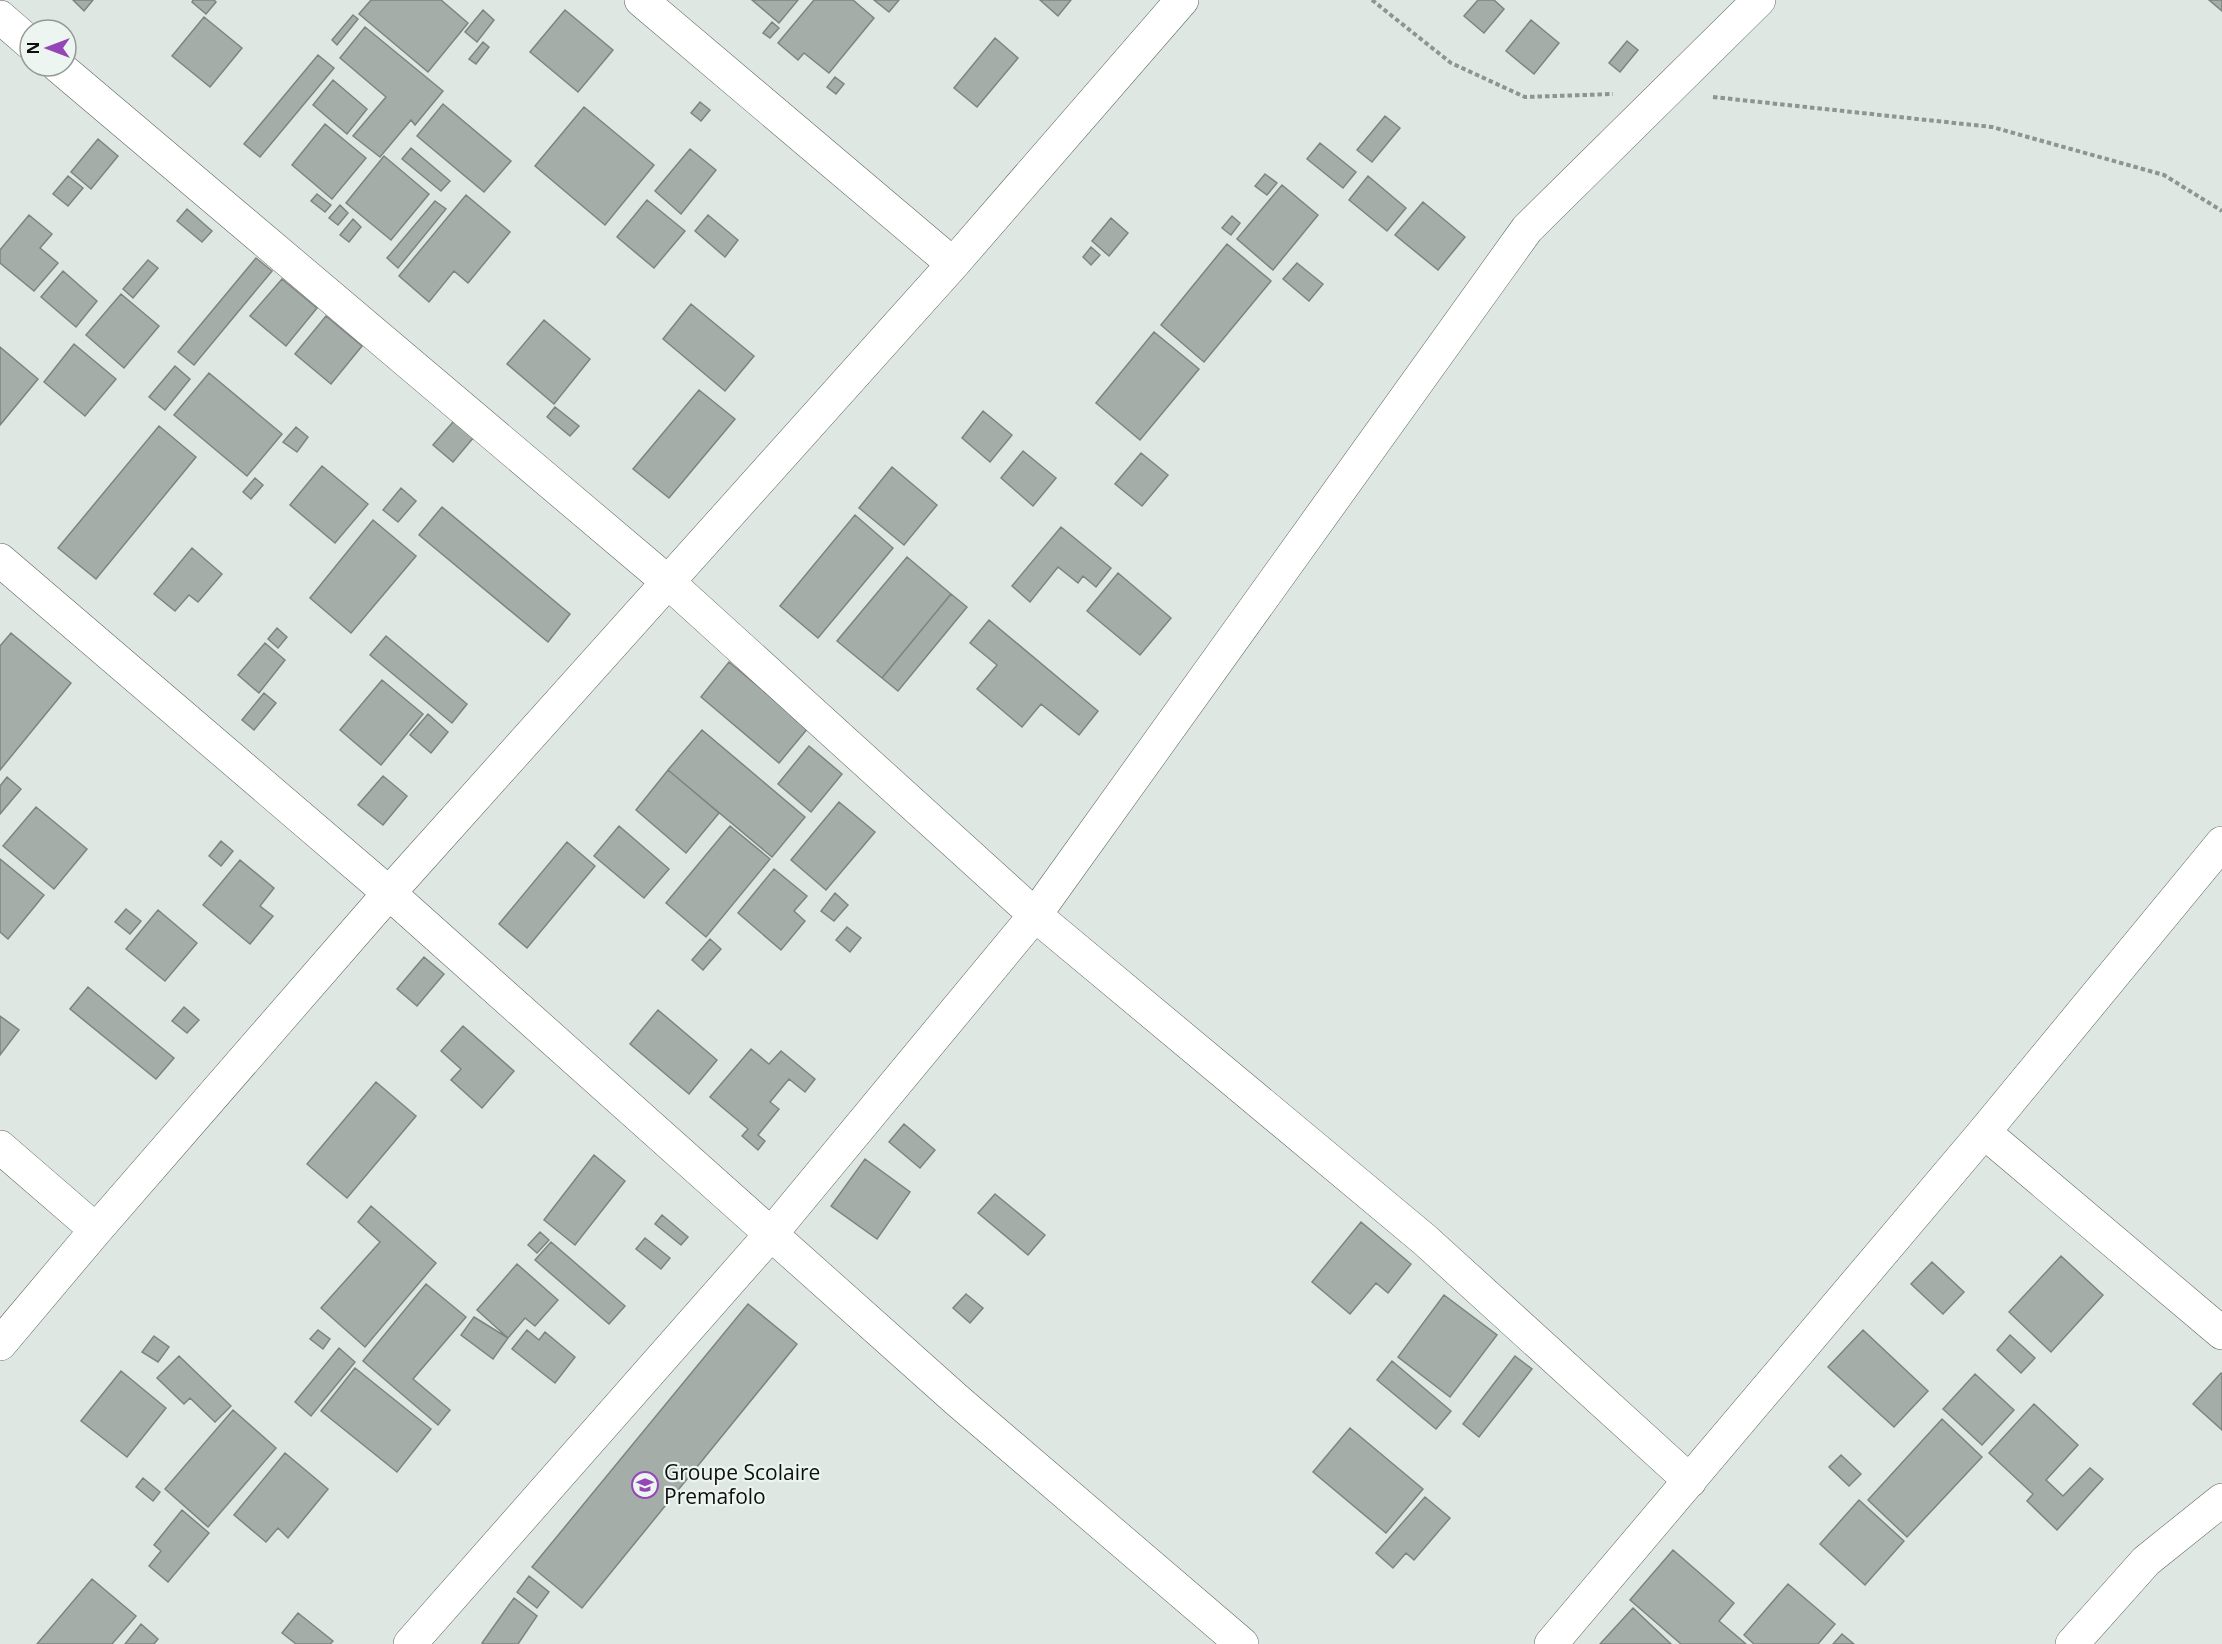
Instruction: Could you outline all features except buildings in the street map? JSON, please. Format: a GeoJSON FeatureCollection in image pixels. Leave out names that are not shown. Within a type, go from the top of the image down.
{"type":"FeatureCollection","features":[{"type":"Feature","properties":{"kind":"street"},"geometry":{"type":"LineString","coordinates":[[0,10],[8,0]]}},
{"type":"Feature","properties":{"kind":"street"},"geometry":{"type":"LineString","coordinates":[[642,0],[954,264]]}},
{"type":"Feature","properties":{"kind":"street"},"geometry":{"type":"LineString","coordinates":[[0,1344],[96,1230],[390,893],[954,264],[1182,0]]}},
{"type":"Feature","properties":{"kind":"street"},"geometry":{"type":"LineString","coordinates":[[410,1644],[771,1234],[1035,915],[1527,229],[1759,0]]}},
{"type":"Feature","properties":{"kind":"street"},"geometry":{"type":"LineString","coordinates":[[0,17],[18,33]]}},
{"type":"Feature","properties":{"kind":"street"},"geometry":{"type":"LineString","coordinates":[[72,78],[668,582],[1035,915],[1425,1240],[1690,1481]]}},
{"type":"Feature","properties":{"kind":"street"},"geometry":{"type":"LineString","coordinates":[[0,560],[390,893],[958,1401],[1242,1644]]}},
{"type":"Feature","properties":{"kind":"street"},"geometry":{"type":"LineString","coordinates":[[1551,1644],[1984,1132],[2222,843]]}},
{"type":"Feature","properties":{"kind":"street"},"geometry":{"type":"LineString","coordinates":[[1984,1132],[2222,1333]]}},
{"type":"Feature","properties":{"kind":"street"},"geometry":{"type":"LineString","coordinates":[[0,1147],[96,1230]]}},
{"type":"Feature","properties":{"kind":"street"},"geometry":{"type":"LineString","coordinates":[[2072,1644],[2146,1561],[2222,1500]]}},
{"type":"Feature","properties":{"kind":"path"},"geometry":{"type":"LineString","coordinates":[[1372,0],[1451,63],[1525,97],[1665,92],[1992,127],[2164,175],[2222,211]]}},
{"type":"Feature","properties":{"kind":"place","name":"Groupe Scolaire Premafolo"},"geometry":{"type":"Point","coordinates":[645,1485]}}]}
